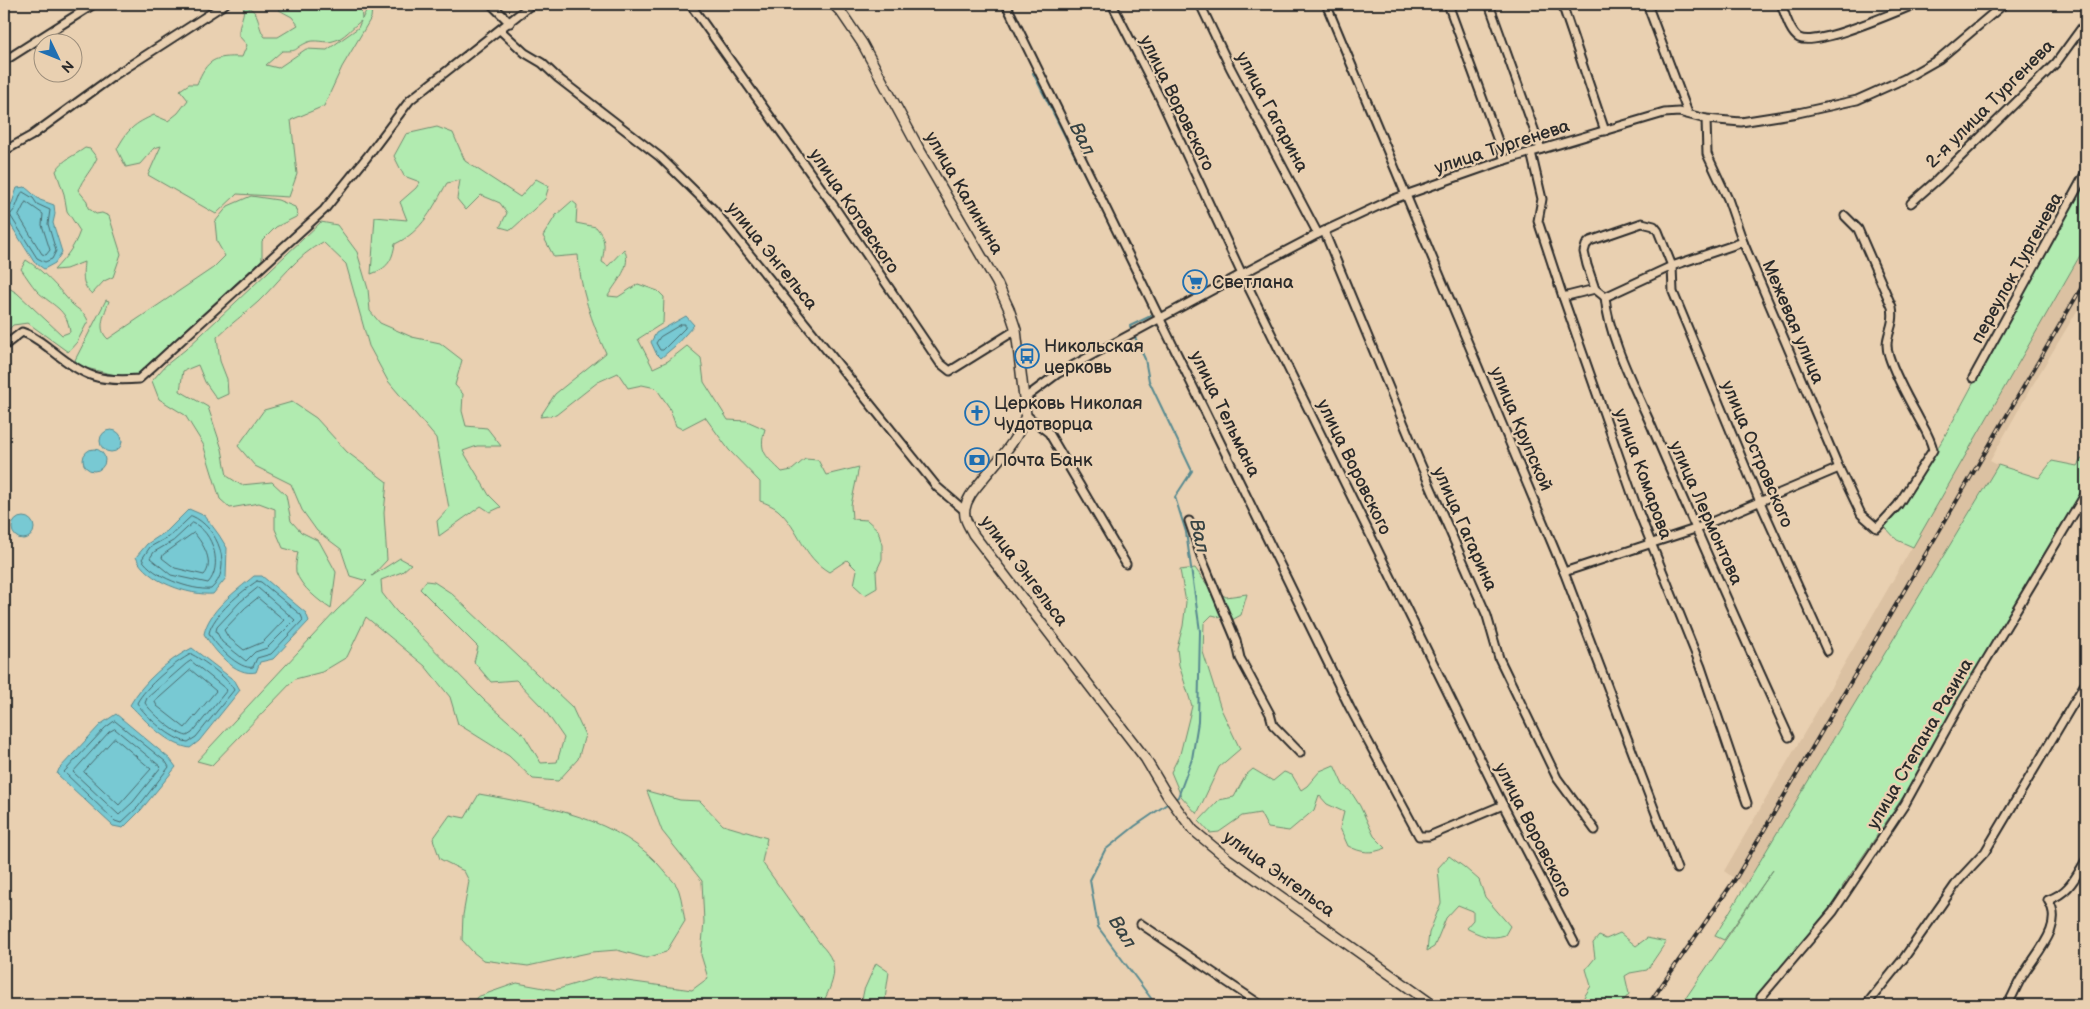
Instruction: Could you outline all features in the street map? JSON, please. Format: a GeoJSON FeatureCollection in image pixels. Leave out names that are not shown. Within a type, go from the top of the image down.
{"type":"FeatureCollection","features":[{"type":"Feature","properties":{"kind":"street"},"geometry":{"type":"LineString","coordinates":[[4,61],[94,4]]}},
{"type":"Feature","properties":{"kind":"street"},"geometry":{"type":"LineString","coordinates":[[4,151],[31,136],[115,75],[225,4]]}},
{"type":"Feature","properties":{"kind":"street"},"geometry":{"type":"LineString","coordinates":[[491,4],[510,23]]}},
{"type":"Feature","properties":{"kind":"street"},"geometry":{"type":"LineString","coordinates":[[4,346],[22,332],[33,335],[70,365],[100,380],[139,379],[324,210],[367,158],[410,100],[532,4]]}},
{"type":"Feature","properties":{"kind":"street","name":"улица Котовского"},"geometry":{"type":"LineString","coordinates":[[690,4],[814,179],[940,363],[950,370],[1016,330]]}},
{"type":"Feature","properties":{"kind":"street","name":"улица Калинина"},"geometry":{"type":"LineString","coordinates":[[833,4],[841,12],[862,43],[923,155],[997,283],[1010,310],[1016,330],[1026,415],[1015,439],[968,497],[964,510]]}},
{"type":"Feature","properties":{"kind":"street","name":"улица Тельмана"},"geometry":{"type":"LineString","coordinates":[[1006,4],[1350,708],[1419,836],[1429,836],[1503,805]]}},
{"type":"Feature","properties":{"kind":"street","name":"улица Воровского"},"geometry":{"type":"LineString","coordinates":[[1112,4],[1160,98],[1242,274],[1503,805],[1574,942]]}},
{"type":"Feature","properties":{"kind":"street","name":"улица Гагарина"},"geometry":{"type":"LineString","coordinates":[[1200,4],[1230,67],[1321,232],[1487,616],[1499,658],[1557,778],[1595,830]]}},
{"type":"Feature","properties":{"kind":"street","name":"улица Крупской"},"geometry":{"type":"LineString","coordinates":[[1326,4],[1564,572],[1678,869]]}},
{"type":"Feature","properties":{"kind":"street"},"geometry":{"type":"LineString","coordinates":[[1448,4],[1505,160]]}},
{"type":"Feature","properties":{"kind":"street"},"geometry":{"type":"LineString","coordinates":[[1490,4],[1541,149]]}},
{"type":"Feature","properties":{"kind":"street"},"geometry":{"type":"LineString","coordinates":[[1562,4],[1605,131]]}},
{"type":"Feature","properties":{"kind":"street"},"geometry":{"type":"LineString","coordinates":[[1647,4],[1688,113]]}},
{"type":"Feature","properties":{"kind":"street"},"geometry":{"type":"LineString","coordinates":[[1782,4],[1792,31],[1804,40],[1821,38],[1854,28],[1916,4]]}},
{"type":"Feature","properties":{"kind":"street","name":"улица Тургенева"},"geometry":{"type":"LineString","coordinates":[[1025,398],[1058,374],[1160,318],[1321,232],[1391,200],[1505,160],[1664,114],[1688,113],[1706,119],[1741,122],[1798,113],[1856,100],[1904,80],[1939,59],[2004,4]]}},
{"type":"Feature","properties":{"kind":"street","name":"2-я улица Тургенева"},"geometry":{"type":"LineString","coordinates":[[1911,203],[1937,180],[2056,63],[2086,22]]}},
{"type":"Feature","properties":{"kind":"street","name":"улица Энгельса"},"geometry":{"type":"LineString","coordinates":[[500,30],[524,53],[542,63],[558,78],[660,157],[713,209],[772,284],[822,342],[937,488],[964,510],[966,522],[973,534],[1145,758],[1167,795],[1193,830],[1228,860],[1433,1005]]}},
{"type":"Feature","properties":{"kind":"street","name":"Межевая улица"},"geometry":{"type":"LineString","coordinates":[[1706,119],[1707,154],[1728,199],[1742,242],[1839,468],[1862,514],[1877,528],[1898,505],[1933,450],[1930,436],[1916,415],[1889,356],[1886,344],[1894,318],[1892,307],[1858,229],[1845,216]]}},
{"type":"Feature","properties":{"kind":"street","name":"улица Комарова"},"geometry":{"type":"LineString","coordinates":[[1531,152],[1542,199],[1538,221],[1563,297],[1634,498],[1701,667],[1746,803]]}},
{"type":"Feature","properties":{"kind":"street","name":"переулок Тургенева"},"geometry":{"type":"LineString","coordinates":[[1973,378],[2086,172]]}},
{"type":"Feature","properties":{"kind":"street","name":"улица Островского"},"geometry":{"type":"LineString","coordinates":[[1595,289],[1584,252],[1586,245],[1590,241],[1642,223],[1649,224],[1658,231],[1672,266],[1673,292],[1760,502],[1827,651]]}},
{"type":"Feature","properties":{"kind":"street"},"geometry":{"type":"LineString","coordinates":[[1563,297],[1595,289],[1605,297],[1672,266],[1742,242]]}},
{"type":"Feature","properties":{"kind":"street","name":"улица Лермонтова"},"geometry":{"type":"LineString","coordinates":[[1605,297],[1606,309],[1618,347],[1695,529],[1789,737]]}},
{"type":"Feature","properties":{"kind":"street"},"geometry":{"type":"LineString","coordinates":[[1026,415],[1049,433],[1126,564]]}},
{"type":"Feature","properties":{"kind":"street"},"geometry":{"type":"LineString","coordinates":[[1564,572],[1695,529],[1839,468]]}},
{"type":"Feature","properties":{"kind":"street","name":"улица Степана Разина"},"geometry":{"type":"LineString","coordinates":[[1761,997],[1833,912],[1905,804],[1963,699],[2086,493]]}},
{"type":"Feature","properties":{"kind":"street"},"geometry":{"type":"LineString","coordinates":[[1189,522],[1202,559],[1236,640],[1240,658],[1270,714],[1273,725],[1300,753]]}},
{"type":"Feature","properties":{"kind":"street"},"geometry":{"type":"LineString","coordinates":[[1866,1005],[1904,958],[1958,881],[1985,852],[2086,682]]}},
{"type":"Feature","properties":{"kind":"street"},"geometry":{"type":"LineString","coordinates":[[2007,1005],[2022,976],[2045,943],[2054,919],[2054,908],[2048,900],[2059,896],[2071,885],[2086,860]]}},
{"type":"Feature","properties":{"kind":"street"},"geometry":{"type":"LineString","coordinates":[[1141,924],[1261,1005]]}},
{"type":"Feature","properties":{"kind":"shaded area"},"geometry":{"type":"Polygon","coordinates":[[[2086,245],[2086,296],[1990,461],[1998,465],[1746,887],[1724,871],[2086,245]]]}},
{"type":"Feature","properties":{"kind":"green space"},"geometry":{"type":"Polygon","coordinates":[[[281,4],[357,4],[361,8],[362,19],[366,11],[366,4],[372,8],[371,18],[342,67],[324,106],[291,120],[297,174],[289,197],[237,194],[216,214],[148,175],[161,146],[154,148],[140,164],[126,167],[117,149],[132,128],[154,115],[168,121],[178,113],[188,100],[180,90],[189,84],[197,84],[204,69],[209,64],[225,57],[242,57],[247,45],[239,36],[244,6],[254,12],[265,37],[278,37],[298,25],[292,17],[279,10],[281,4]],[[361,21],[337,40],[309,42],[294,50],[282,51],[266,65],[278,68],[306,49],[327,50],[358,28],[361,21]]]}},
{"type":"Feature","properties":{"kind":"green space"},"geometry":{"type":"Polygon","coordinates":[[[437,127],[453,133],[465,161],[520,197],[536,179],[549,186],[545,199],[511,230],[500,227],[507,213],[500,203],[481,195],[466,210],[457,199],[460,180],[447,183],[426,218],[405,239],[395,244],[388,263],[382,269],[371,274],[375,217],[407,220],[400,202],[420,182],[404,176],[394,156],[406,134],[437,127]]]}},
{"type":"Feature","properties":{"kind":"green space"},"geometry":{"type":"Polygon","coordinates":[[[85,148],[90,149],[97,158],[78,190],[87,201],[88,208],[96,214],[102,213],[109,216],[121,254],[113,277],[104,281],[92,294],[84,283],[84,262],[66,269],[54,270],[69,252],[80,231],[67,211],[64,194],[56,171],[65,161],[85,148]]]}},
{"type":"Feature","properties":{"kind":"green space"},"geometry":{"type":"Polygon","coordinates":[[[2086,181],[2086,245],[1913,547],[1897,540],[1885,527],[1916,484],[1944,438],[2005,323],[2086,181]]]}},
{"type":"Feature","properties":{"kind":"green space"},"geometry":{"type":"Polygon","coordinates":[[[251,196],[278,200],[295,207],[298,216],[276,227],[262,241],[262,259],[257,264],[132,379],[82,367],[75,360],[106,300],[109,301],[102,326],[104,335],[108,339],[213,268],[225,256],[217,242],[215,222],[228,206],[251,196]]]}},
{"type":"Feature","properties":{"kind":"green space"},"geometry":{"type":"Polygon","coordinates":[[[572,201],[577,205],[576,223],[596,227],[602,235],[604,247],[602,262],[608,266],[624,249],[626,255],[625,268],[608,296],[618,297],[638,284],[658,291],[664,297],[663,323],[638,339],[653,368],[668,361],[687,346],[701,358],[704,382],[728,420],[747,421],[765,429],[762,443],[763,448],[768,457],[782,472],[792,470],[805,459],[818,460],[826,475],[859,467],[851,505],[852,519],[867,520],[878,530],[882,545],[882,559],[876,572],[877,588],[865,595],[854,585],[857,570],[847,560],[829,572],[820,566],[807,551],[785,518],[776,509],[760,501],[760,482],[729,450],[705,417],[682,429],[676,426],[669,407],[656,388],[642,385],[628,388],[618,373],[598,382],[556,415],[540,417],[555,394],[606,353],[588,306],[581,280],[578,255],[554,257],[543,236],[556,215],[572,201]]]}},
{"type":"Feature","properties":{"kind":"green space"},"geometry":{"type":"Polygon","coordinates":[[[321,222],[337,225],[357,252],[368,289],[370,311],[380,323],[412,337],[440,343],[462,360],[455,385],[463,394],[462,411],[466,426],[487,428],[501,446],[477,446],[463,451],[489,495],[501,507],[490,512],[481,506],[439,536],[437,521],[449,508],[436,438],[388,381],[369,346],[346,264],[323,242],[297,261],[258,302],[217,337],[220,361],[227,379],[228,394],[217,399],[205,382],[198,365],[183,371],[180,391],[208,407],[222,449],[227,476],[241,485],[272,482],[286,495],[291,521],[301,532],[319,541],[336,572],[331,609],[311,593],[298,578],[296,562],[298,552],[283,548],[275,529],[275,509],[259,503],[230,508],[220,499],[203,444],[185,415],[159,399],[152,381],[166,365],[185,350],[321,222]]]}},
{"type":"Feature","properties":{"kind":"green space"},"geometry":{"type":"Polygon","coordinates":[[[26,260],[45,275],[87,318],[88,321],[77,342],[68,352],[28,323],[13,325],[4,335],[4,285],[17,293],[62,335],[70,332],[62,312],[37,291],[21,269],[26,260]]]}},
{"type":"Feature","properties":{"kind":"green space"},"geometry":{"type":"Polygon","coordinates":[[[292,402],[316,418],[347,452],[387,482],[384,513],[387,560],[372,576],[400,558],[411,564],[402,572],[381,580],[382,593],[396,611],[484,700],[524,735],[541,763],[557,762],[564,738],[544,709],[516,680],[491,682],[474,662],[478,647],[420,589],[426,581],[434,582],[451,593],[572,707],[585,735],[578,759],[558,781],[533,779],[509,756],[458,724],[450,697],[425,666],[366,617],[347,657],[322,672],[295,679],[212,765],[197,761],[336,611],[367,581],[350,576],[341,549],[317,531],[302,510],[291,484],[255,466],[238,446],[264,410],[292,402]]]}},
{"type":"Feature","properties":{"kind":"green space"},"geometry":{"type":"Polygon","coordinates":[[[2081,459],[2086,461],[2086,486],[1903,797],[1842,887],[1844,890],[1750,1005],[1681,1005],[1773,870],[1724,940],[1715,936],[1998,465],[2039,478],[2052,461],[2077,466],[2081,459]]]}},
{"type":"Feature","properties":{"kind":"green space"},"geometry":{"type":"Polygon","coordinates":[[[1195,568],[1208,586],[1226,597],[1247,594],[1241,615],[1232,620],[1212,615],[1204,623],[1203,652],[1221,709],[1240,749],[1219,767],[1197,814],[1181,796],[1171,772],[1180,754],[1192,706],[1179,665],[1177,648],[1183,626],[1186,602],[1180,570],[1195,568]]]}},
{"type":"Feature","properties":{"kind":"green space"},"geometry":{"type":"Polygon","coordinates":[[[1334,765],[1343,785],[1351,792],[1360,806],[1374,836],[1386,848],[1367,852],[1348,846],[1340,828],[1344,812],[1327,804],[1319,795],[1314,810],[1289,831],[1268,828],[1260,813],[1242,816],[1219,832],[1210,833],[1199,821],[1219,800],[1234,797],[1246,775],[1253,769],[1273,781],[1284,772],[1292,775],[1301,790],[1320,771],[1334,765]]]}},
{"type":"Feature","properties":{"kind":"green space"},"geometry":{"type":"Polygon","coordinates":[[[647,791],[680,800],[700,801],[723,825],[767,838],[762,862],[832,960],[834,974],[822,1005],[471,1005],[477,997],[517,983],[555,990],[598,977],[692,990],[708,978],[701,955],[704,922],[702,881],[662,831],[647,791]]]}},
{"type":"Feature","properties":{"kind":"green space"},"geometry":{"type":"Polygon","coordinates":[[[479,794],[555,809],[580,817],[604,826],[627,838],[647,853],[675,883],[682,902],[685,921],[666,952],[646,958],[617,950],[592,952],[528,966],[483,960],[473,952],[462,940],[463,915],[469,881],[464,871],[440,859],[433,839],[450,815],[465,818],[479,794]]]}},
{"type":"Feature","properties":{"kind":"green space"},"geometry":{"type":"Polygon","coordinates":[[[1449,856],[1479,880],[1485,897],[1510,926],[1505,935],[1490,937],[1476,933],[1466,928],[1473,920],[1473,911],[1458,905],[1446,918],[1434,947],[1427,951],[1429,933],[1441,903],[1438,868],[1449,856]]]}},
{"type":"Feature","properties":{"kind":"green space"},"geometry":{"type":"Polygon","coordinates":[[[1620,933],[1636,946],[1647,938],[1666,942],[1647,970],[1630,973],[1625,976],[1629,994],[1620,1005],[1579,1005],[1591,986],[1586,969],[1595,958],[1593,943],[1599,936],[1606,939],[1620,933]]]}},
{"type":"Feature","properties":{"kind":"green space"},"geometry":{"type":"Polygon","coordinates":[[[876,963],[889,972],[885,999],[888,1005],[861,1005],[864,990],[876,963]]]}},
{"type":"Feature","properties":{"kind":"water"},"geometry":{"type":"Polygon","coordinates":[[[25,187],[40,200],[54,205],[53,223],[62,252],[55,263],[44,269],[34,262],[4,214],[4,210],[11,206],[17,188],[25,187]]]}},
{"type":"Feature","properties":{"kind":"water"},"geometry":{"type":"Polygon","coordinates":[[[686,316],[694,325],[661,358],[656,353],[651,342],[656,333],[686,316]]]}},
{"type":"Feature","properties":{"kind":"water"},"geometry":{"type":"Polygon","coordinates":[[[111,430],[121,437],[122,441],[115,451],[111,452],[101,445],[100,441],[107,431],[111,430]]]}},
{"type":"Feature","properties":{"kind":"water"},"geometry":{"type":"Polygon","coordinates":[[[94,449],[102,452],[105,460],[102,468],[94,471],[86,468],[83,460],[86,452],[94,449]]]}},
{"type":"Feature","properties":{"kind":"water"},"geometry":{"type":"Polygon","coordinates":[[[189,509],[205,516],[227,548],[226,578],[213,594],[181,590],[158,580],[141,566],[136,557],[147,544],[167,531],[189,509]]]}},
{"type":"Feature","properties":{"kind":"water"},"geometry":{"type":"Polygon","coordinates":[[[23,517],[31,520],[34,528],[31,536],[23,539],[15,536],[12,528],[15,520],[23,517]]]}},
{"type":"Feature","properties":{"kind":"water"},"geometry":{"type":"Polygon","coordinates":[[[254,576],[262,576],[306,613],[309,621],[273,659],[260,662],[256,672],[248,672],[240,670],[226,661],[204,634],[211,617],[217,609],[254,576]]]}},
{"type":"Feature","properties":{"kind":"water"},"geometry":{"type":"Polygon","coordinates":[[[192,648],[235,681],[240,690],[199,741],[190,748],[181,746],[165,737],[130,705],[135,696],[157,672],[192,648]]]}},
{"type":"Feature","properties":{"kind":"water"},"geometry":{"type":"Polygon","coordinates":[[[116,714],[170,759],[176,767],[141,810],[123,828],[113,826],[57,774],[59,769],[101,724],[116,714]]]}},
{"type":"Feature","properties":{"kind":"waterway","name":"Вал"},"geometry":{"type":"LineString","coordinates":[[1033,73],[1109,223]]}},
{"type":"Feature","properties":{"kind":"waterway","name":"Вал"},"geometry":{"type":"LineString","coordinates":[[1132,330],[1130,326],[1155,314]]}},
{"type":"Feature","properties":{"kind":"waterway","name":"Вал"},"geometry":{"type":"LineString","coordinates":[[1134,335],[1145,359],[1149,381],[1192,471],[1175,497],[1186,532],[1200,631],[1198,722],[1192,759],[1178,797],[1174,800]]}},
{"type":"Feature","properties":{"kind":"waterway","name":"Вал"},"geometry":{"type":"LineString","coordinates":[[1156,1005],[1098,927],[1090,880],[1105,850],[1170,802]]}},
{"type":"Feature","properties":{"kind":"railway"},"geometry":{"type":"LineString","coordinates":[[1648,1005],[1736,878],[2086,280]]}},
{"type":"Feature","properties":{"kind":"place","name":"Светлана"},"geometry":{"type":"Point","coordinates":[1195,282]}},
{"type":"Feature","properties":{"kind":"place","name":"Никольская церковь"},"geometry":{"type":"Point","coordinates":[1027,356]}},
{"type":"Feature","properties":{"kind":"place","name":"Церковь Николая Чудотворца"},"geometry":{"type":"Point","coordinates":[977,413]}},
{"type":"Feature","properties":{"kind":"place","name":"Почта Банк"},"geometry":{"type":"Point","coordinates":[977,460]}}]}
